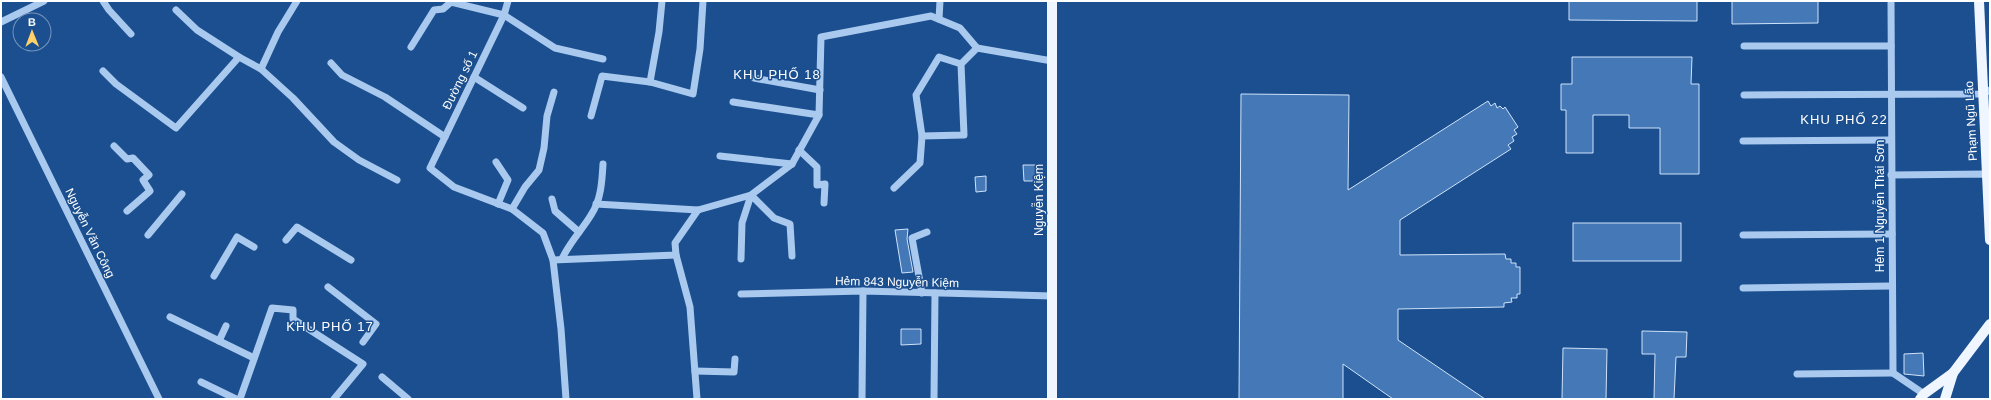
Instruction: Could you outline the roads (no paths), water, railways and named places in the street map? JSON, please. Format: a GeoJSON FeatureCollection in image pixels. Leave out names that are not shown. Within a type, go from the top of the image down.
{"type":"FeatureCollection","features":[{"type":"Feature","properties":{"kind":"main road","name":"Nguyễn Kiệm"},"geometry":{"type":"LineString","coordinates":[[1052,1],[1052,399]]}},
{"type":"Feature","properties":{"kind":"main road","name":"Phạm Ngũ Lão"},"geometry":{"type":"LineString","coordinates":[[1979,1],[1987,92],[1990,240]]}},
{"type":"Feature","properties":{"kind":"main road"},"geometry":{"type":"LineString","coordinates":[[1922,396],[1953,373],[1990,324]]}},
{"type":"Feature","properties":{"kind":"main road"},"geometry":{"type":"LineString","coordinates":[[1945,399],[1953,373]]}},
{"type":"Feature","properties":{"kind":"street"},"geometry":{"type":"LineString","coordinates":[[1,22],[44,1]]}},
{"type":"Feature","properties":{"kind":"street"},"geometry":{"type":"LineString","coordinates":[[103,1],[109,10],[131,34]]}},
{"type":"Feature","properties":{"kind":"street"},"geometry":{"type":"LineString","coordinates":[[260,69],[278,32],[297,1]]}},
{"type":"Feature","properties":{"kind":"street","name":"Đường số 1"},"geometry":{"type":"LineString","coordinates":[[498,204],[454,187],[430,168],[504,15],[508,1]]}},
{"type":"Feature","properties":{"kind":"street"},"geometry":{"type":"LineString","coordinates":[[650,82],[659,32],[662,1]]}},
{"type":"Feature","properties":{"kind":"street"},"geometry":{"type":"LineString","coordinates":[[591,116],[602,76],[650,82],[693,94],[700,49],[702,1]]}},
{"type":"Feature","properties":{"kind":"street"},"geometry":{"type":"LineString","coordinates":[[940,1],[940,19]]}},
{"type":"Feature","properties":{"kind":"street","name":"Hẻm 1 Nguyễn Thái Sơn"},"geometry":{"type":"LineString","coordinates":[[1891,1],[1890,140],[1892,373]]}},
{"type":"Feature","properties":{"kind":"street"},"geometry":{"type":"LineString","coordinates":[[411,46],[434,10],[443,9],[451,2],[504,15],[555,48],[603,59]]}},
{"type":"Feature","properties":{"kind":"street"},"geometry":{"type":"LineString","coordinates":[[176,10],[197,30],[260,69],[293,98],[334,142],[359,160],[397,180]]}},
{"type":"Feature","properties":{"kind":"street"},"geometry":{"type":"LineString","coordinates":[[596,204],[698,210],[750,195],[792,164],[819,115],[820,37],[931,16],[960,28],[977,48],[1052,61]]}},
{"type":"Feature","properties":{"kind":"street"},"geometry":{"type":"LineString","coordinates":[[1744,46],[1891,46]]}},
{"type":"Feature","properties":{"kind":"street"},"geometry":{"type":"LineString","coordinates":[[922,136],[964,135],[961,64],[977,48]]}},
{"type":"Feature","properties":{"kind":"street"},"geometry":{"type":"LineString","coordinates":[[103,71],[116,84],[176,128],[239,57]]}},
{"type":"Feature","properties":{"kind":"street"},"geometry":{"type":"LineString","coordinates":[[894,188],[920,163],[922,136],[916,95],[938,57],[961,64]]}},
{"type":"Feature","properties":{"kind":"street"},"geometry":{"type":"LineString","coordinates":[[331,63],[342,75],[385,97],[445,137]]}},
{"type":"Feature","properties":{"kind":"street","name":"Nguyễn Văn Công"},"geometry":{"type":"LineString","coordinates":[[1,77],[159,399]]}},
{"type":"Feature","properties":{"kind":"street"},"geometry":{"type":"LineString","coordinates":[[474,77],[523,108]]}},
{"type":"Feature","properties":{"kind":"street"},"geometry":{"type":"LineString","coordinates":[[754,78],[820,90]]}},
{"type":"Feature","properties":{"kind":"street"},"geometry":{"type":"LineString","coordinates":[[512,209],[525,187],[539,170],[544,148],[547,116],[554,92]]}},
{"type":"Feature","properties":{"kind":"street"},"geometry":{"type":"LineString","coordinates":[[1744,95],[1891,95],[1987,92]]}},
{"type":"Feature","properties":{"kind":"street"},"geometry":{"type":"LineString","coordinates":[[733,102],[819,115]]}},
{"type":"Feature","properties":{"kind":"street"},"geometry":{"type":"LineString","coordinates":[[1743,141],[1890,140]]}},
{"type":"Feature","properties":{"kind":"street"},"geometry":{"type":"LineString","coordinates":[[114,146],[127,159],[134,158],[149,175],[142,180],[150,191],[127,211]]}},
{"type":"Feature","properties":{"kind":"street"},"geometry":{"type":"LineString","coordinates":[[799,150],[817,167],[817,184],[825,184],[824,203]]}},
{"type":"Feature","properties":{"kind":"street"},"geometry":{"type":"LineString","coordinates":[[720,156],[792,164]]}},
{"type":"Feature","properties":{"kind":"street"},"geometry":{"type":"LineString","coordinates":[[496,162],[508,180],[498,204],[512,209],[543,233],[553,260],[561,328],[566,399]]}},
{"type":"Feature","properties":{"kind":"street"},"geometry":{"type":"LineString","coordinates":[[562,259],[566,250],[592,214],[600,194],[603,164]]}},
{"type":"Feature","properties":{"kind":"street"},"geometry":{"type":"LineString","coordinates":[[1891,175],[1988,176]]}},
{"type":"Feature","properties":{"kind":"street"},"geometry":{"type":"LineString","coordinates":[[148,235],[182,194]]}},
{"type":"Feature","properties":{"kind":"street"},"geometry":{"type":"LineString","coordinates":[[750,195],[774,218],[790,224],[792,256]]}},
{"type":"Feature","properties":{"kind":"street"},"geometry":{"type":"LineString","coordinates":[[741,259],[742,222],[750,195]]}},
{"type":"Feature","properties":{"kind":"street"},"geometry":{"type":"LineString","coordinates":[[552,199],[555,211],[580,232]]}},
{"type":"Feature","properties":{"kind":"street"},"geometry":{"type":"LineString","coordinates":[[697,399],[690,307],[676,255],[675,243],[698,210]]}},
{"type":"Feature","properties":{"kind":"street"},"geometry":{"type":"LineString","coordinates":[[286,240],[297,227],[351,260]]}},
{"type":"Feature","properties":{"kind":"street"},"geometry":{"type":"LineString","coordinates":[[922,293],[912,238],[927,232]]}},
{"type":"Feature","properties":{"kind":"street"},"geometry":{"type":"LineString","coordinates":[[1743,236],[1892,234]]}},
{"type":"Feature","properties":{"kind":"street"},"geometry":{"type":"LineString","coordinates":[[214,276],[237,237],[254,247]]}},
{"type":"Feature","properties":{"kind":"street"},"geometry":{"type":"LineString","coordinates":[[553,260],[676,255]]}},
{"type":"Feature","properties":{"kind":"street"},"geometry":{"type":"LineString","coordinates":[[1744,288],[1892,286]]}},
{"type":"Feature","properties":{"kind":"street"},"geometry":{"type":"LineString","coordinates":[[328,287],[376,324],[363,342]]}},
{"type":"Feature","properties":{"kind":"street"},"geometry":{"type":"LineString","coordinates":[[862,399],[863,291]]}},
{"type":"Feature","properties":{"kind":"street","name":"Hẻm 843 Nguyễn Kiệm"},"geometry":{"type":"LineString","coordinates":[[741,294],[863,291],[1052,296]]}},
{"type":"Feature","properties":{"kind":"street"},"geometry":{"type":"LineString","coordinates":[[934,399],[935,293]]}},
{"type":"Feature","properties":{"kind":"street"},"geometry":{"type":"LineString","coordinates":[[240,399],[272,308],[293,310],[293,319],[363,364],[334,399]]}},
{"type":"Feature","properties":{"kind":"street"},"geometry":{"type":"LineString","coordinates":[[170,317],[254,358]]}},
{"type":"Feature","properties":{"kind":"street"},"geometry":{"type":"LineString","coordinates":[[219,341],[226,326]]}},
{"type":"Feature","properties":{"kind":"street"},"geometry":{"type":"LineString","coordinates":[[694,370],[734,372],[735,359]]}},
{"type":"Feature","properties":{"kind":"street"},"geometry":{"type":"LineString","coordinates":[[1797,374],[1892,373],[1922,396]]}},
{"type":"Feature","properties":{"kind":"street"},"geometry":{"type":"LineString","coordinates":[[382,377],[408,399]]}},
{"type":"Feature","properties":{"kind":"street"},"geometry":{"type":"LineString","coordinates":[[201,382],[236,399]]}},
{"type":"Feature","properties":{"kind":"district","name":"KHU PHỐ 18"},"geometry":{"type":"Point","coordinates":[777,74]}},
{"type":"Feature","properties":{"kind":"district","name":"KHU PHỐ 22"},"geometry":{"type":"Point","coordinates":[1844,119]}},
{"type":"Feature","properties":{"kind":"district","name":"KHU PHỐ 17"},"geometry":{"type":"Point","coordinates":[330,326]}}]}
